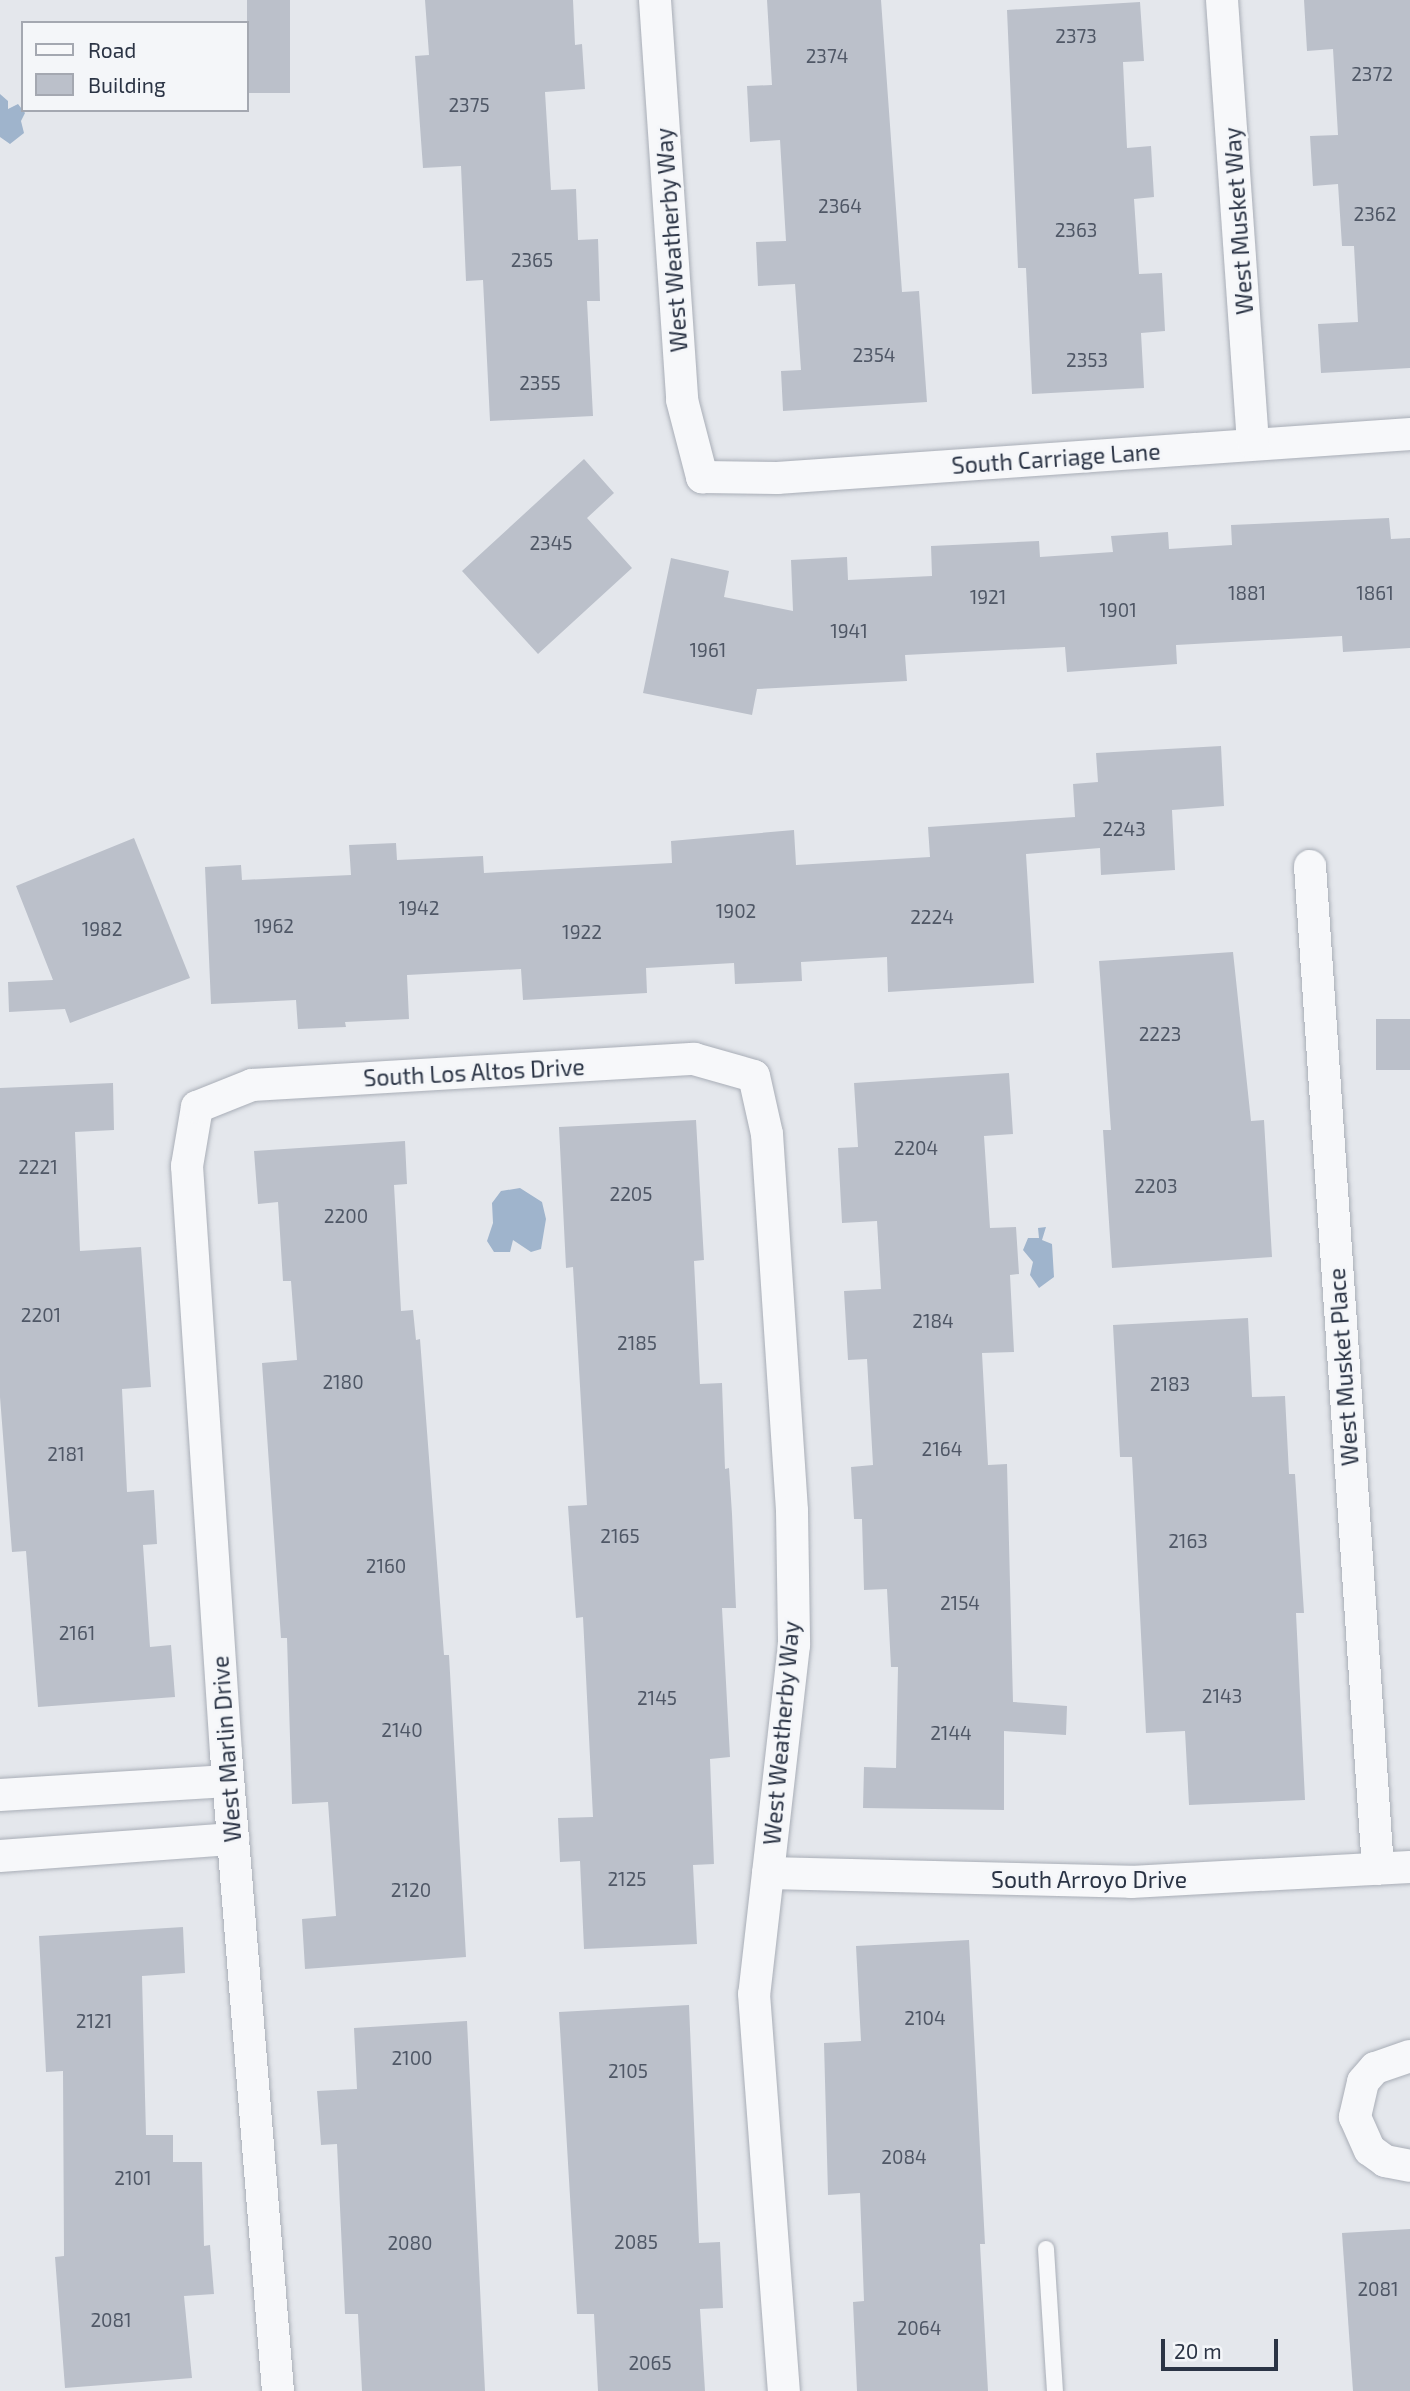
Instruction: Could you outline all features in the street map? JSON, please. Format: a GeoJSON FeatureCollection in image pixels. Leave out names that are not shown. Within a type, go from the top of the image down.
{"type":"FeatureCollection","features":[{"type":"Feature","properties":{"kind":"street","name":"West Weatherby Way"},"geometry":{"type":"LineString","coordinates":[[655,0],[682,400],[702,477]]}},
{"type":"Feature","properties":{"kind":"street","name":"West Musket Way"},"geometry":{"type":"LineString","coordinates":[[1222,0],[1253,443]]}},
{"type":"Feature","properties":{"kind":"street","name":"South Carriage Lane"},"geometry":{"type":"LineString","coordinates":[[702,477],[777,478],[1410,434]]}},
{"type":"Feature","properties":{"kind":"street","name":"West Musket Place"},"geometry":{"type":"LineString","coordinates":[[1310,866],[1378,1869]]}},
{"type":"Feature","properties":{"kind":"street","name":"South Los Altos Drive"},"geometry":{"type":"LineString","coordinates":[[197,1107],[252,1085],[694,1059],[754,1076]]}},
{"type":"Feature","properties":{"kind":"street","name":"West Weatherby Way"},"geometry":{"type":"LineString","coordinates":[[754,1076],[767,1134],[792,1511],[793,1645],[754,1994],[784,2391]]}},
{"type":"Feature","properties":{"kind":"street","name":"West Marlin Drive"},"geometry":{"type":"LineString","coordinates":[[197,1107],[187,1166],[228,1781],[278,2391]]}},
{"type":"Feature","properties":{"kind":"street"},"geometry":{"type":"LineString","coordinates":[[0,1795],[228,1781]]}},
{"type":"Feature","properties":{"kind":"street"},"geometry":{"type":"LineString","coordinates":[[0,1856],[233,1839]]}},
{"type":"Feature","properties":{"kind":"street","name":"South Arroyo Drive"},"geometry":{"type":"LineString","coordinates":[[768,1873],[1131,1882],[1410,1867]]}},
{"type":"Feature","properties":{"kind":"street"},"geometry":{"type":"LineString","coordinates":[[1410,2056],[1375,2068],[1356,2099],[1355,2117],[1370,2150],[1385,2161],[1410,2166]]}},
{"type":"Feature","properties":{"kind":"lane"},"geometry":{"type":"LineString","coordinates":[[1046,2249],[1055,2391]]}},
{"type":"Feature","properties":{"kind":"water"},"geometry":{"type":"Polygon","coordinates":[[[0,94],[8,101],[8,109],[18,104],[21,112],[25,113],[21,121],[24,133],[10,144],[0,137],[0,94]]]}},
{"type":"Feature","properties":{"kind":"water"},"geometry":{"type":"Polygon","coordinates":[[[520,1188],[542,1202],[546,1219],[541,1249],[531,1252],[513,1240],[510,1252],[494,1252],[487,1241],[493,1223],[492,1203],[501,1191],[520,1188]]]}},
{"type":"Feature","properties":{"kind":"water"},"geometry":{"type":"Polygon","coordinates":[[[1046,1227],[1042,1240],[1052,1244],[1054,1277],[1039,1288],[1030,1275],[1033,1262],[1023,1250],[1028,1238],[1039,1238],[1038,1228],[1046,1227]]]}},
{"type":"Feature","properties":{"kind":"building"},"geometry":{"type":"Polygon","coordinates":[[[247,0],[290,0],[290,93],[248,93],[247,0]]]}},
{"type":"Feature","properties":{"kind":"building"},"geometry":{"type":"Polygon","coordinates":[[[425,0],[573,0],[575,45],[582,44],[585,89],[545,92],[551,190],[576,189],[578,240],[598,239],[600,301],[587,301],[593,416],[490,421],[483,280],[466,281],[461,166],[423,168],[415,56],[429,55],[425,0]]]}},
{"type":"Feature","properties":{"kind":"building"},"geometry":{"type":"Polygon","coordinates":[[[767,0],[881,0],[902,292],[919,291],[927,402],[783,411],[781,371],[801,370],[795,284],[758,286],[756,242],[786,241],[780,140],[750,142],[747,86],[772,85],[767,0]]]}},
{"type":"Feature","properties":{"kind":"building"},"geometry":{"type":"Polygon","coordinates":[[[1304,0],[1410,0],[1410,368],[1321,373],[1318,324],[1358,322],[1354,246],[1342,246],[1338,184],[1313,186],[1310,136],[1338,135],[1333,49],[1307,51],[1304,0]]]}},
{"type":"Feature","properties":{"kind":"building"},"geometry":{"type":"Polygon","coordinates":[[[1140,2],[1144,61],[1123,62],[1127,148],[1151,146],[1154,197],[1134,199],[1139,274],[1162,273],[1165,331],[1141,333],[1144,388],[1032,394],[1026,268],[1018,268],[1007,10],[1140,2]]]}},
{"type":"Feature","properties":{"kind":"building"},"geometry":{"type":"Polygon","coordinates":[[[584,459],[614,493],[587,518],[632,568],[538,654],[462,571],[584,459]]]}},
{"type":"Feature","properties":{"kind":"building"},"geometry":{"type":"Polygon","coordinates":[[[1389,518],[1391,539],[1410,538],[1410,648],[1343,652],[1342,636],[1176,645],[1177,664],[1067,672],[1065,647],[905,655],[907,681],[757,689],[752,715],[643,693],[671,558],[729,571],[724,597],[793,611],[791,560],[847,557],[848,580],[932,576],[931,546],[1039,541],[1040,557],[1113,552],[1111,536],[1168,532],[1169,549],[1232,545],[1231,525],[1389,518]]]}},
{"type":"Feature","properties":{"kind":"building"},"geometry":{"type":"Polygon","coordinates":[[[1221,746],[1224,806],[1172,810],[1175,870],[1101,875],[1100,848],[1026,854],[1034,983],[888,992],[887,957],[801,962],[802,981],[735,984],[734,963],[646,968],[647,993],[523,1000],[521,969],[407,975],[409,1019],[345,1022],[346,1027],[298,1029],[296,1000],[211,1004],[205,867],[241,865],[242,880],[351,875],[349,845],[396,843],[397,860],[483,856],[484,873],[672,863],[671,841],[794,830],[796,865],[930,857],[928,827],[1075,817],[1073,784],[1098,782],[1096,753],[1221,746]]]}},
{"type":"Feature","properties":{"kind":"building"},"geometry":{"type":"Polygon","coordinates":[[[134,838],[190,978],[70,1023],[65,1009],[9,1012],[8,982],[53,980],[16,886],[134,838]]]}},
{"type":"Feature","properties":{"kind":"building"},"geometry":{"type":"Polygon","coordinates":[[[1233,952],[1251,1121],[1264,1120],[1272,1257],[1112,1268],[1103,1130],[1111,1130],[1099,961],[1233,952]]]}},
{"type":"Feature","properties":{"kind":"building"},"geometry":{"type":"Polygon","coordinates":[[[1376,1019],[1410,1019],[1410,1070],[1376,1070],[1376,1019]]]}},
{"type":"Feature","properties":{"kind":"building"},"geometry":{"type":"Polygon","coordinates":[[[1009,1073],[1013,1134],[984,1136],[990,1228],[1016,1227],[1019,1274],[1010,1275],[1014,1352],[982,1353],[988,1465],[1007,1464],[1013,1702],[1067,1706],[1066,1735],[1004,1731],[1004,1810],[863,1808],[864,1767],[896,1768],[898,1667],[891,1667],[887,1589],[864,1590],[862,1519],[854,1519],[851,1467],[873,1465],[867,1359],[848,1360],[844,1291],[881,1289],[877,1221],[842,1223],[838,1148],[858,1147],[854,1083],[1009,1073]]]}},
{"type":"Feature","properties":{"kind":"building"},"geometry":{"type":"Polygon","coordinates":[[[113,1083],[114,1130],[75,1132],[80,1251],[141,1247],[151,1387],[122,1389],[127,1492],[154,1490],[157,1544],[143,1545],[150,1647],[171,1645],[175,1697],[38,1707],[26,1551],[12,1552],[0,1397],[0,1088],[113,1083]]]}},
{"type":"Feature","properties":{"kind":"building"},"geometry":{"type":"Polygon","coordinates":[[[696,1120],[704,1260],[694,1261],[700,1384],[722,1383],[725,1469],[729,1468],[732,1514],[736,1608],[722,1608],[730,1757],[710,1759],[714,1864],[693,1865],[697,1944],[584,1949],[580,1861],[560,1862],[558,1818],[593,1817],[583,1617],[576,1618],[568,1506],[587,1505],[573,1267],[566,1268],[559,1127],[696,1120]]]}},
{"type":"Feature","properties":{"kind":"building"},"geometry":{"type":"Polygon","coordinates":[[[405,1141],[407,1184],[394,1185],[401,1311],[413,1310],[416,1340],[420,1339],[444,1655],[449,1655],[466,1957],[305,1969],[302,1919],[336,1916],[328,1802],[292,1804],[287,1638],[281,1638],[262,1363],[297,1360],[291,1281],[283,1281],[278,1202],[258,1204],[254,1151],[405,1141]]]}},
{"type":"Feature","properties":{"kind":"building"},"geometry":{"type":"Polygon","coordinates":[[[1248,1318],[1252,1397],[1285,1396],[1289,1474],[1295,1474],[1304,1613],[1296,1613],[1305,1800],[1189,1805],[1185,1731],[1146,1733],[1132,1457],[1120,1457],[1113,1325],[1248,1318]]]}},
{"type":"Feature","properties":{"kind":"building"},"geometry":{"type":"Polygon","coordinates":[[[183,1927],[185,1973],[142,1976],[146,2135],[173,2135],[173,2162],[202,2162],[204,2246],[210,2245],[214,2294],[184,2296],[192,2378],[65,2388],[55,2257],[64,2256],[63,2071],[46,2072],[39,1936],[183,1927]]]}},
{"type":"Feature","properties":{"kind":"building"},"geometry":{"type":"Polygon","coordinates":[[[969,1940],[985,2244],[980,2244],[988,2391],[857,2391],[853,2302],[864,2301],[860,2193],[828,2195],[824,2043],[861,2041],[856,1946],[969,1940]]]}},
{"type":"Feature","properties":{"kind":"building"},"geometry":{"type":"Polygon","coordinates":[[[689,2005],[699,2243],[720,2242],[723,2308],[700,2309],[705,2391],[598,2391],[594,2314],[577,2314],[559,2012],[689,2005]]]}},
{"type":"Feature","properties":{"kind":"building"},"geometry":{"type":"Polygon","coordinates":[[[467,2021],[485,2391],[362,2391],[358,2314],[345,2314],[337,2144],[321,2145],[317,2091],[357,2089],[354,2028],[467,2021]]]}},
{"type":"Feature","properties":{"kind":"building"},"geometry":{"type":"Polygon","coordinates":[[[1410,2229],[1410,2391],[1353,2391],[1342,2233],[1410,2229]]]}}]}
